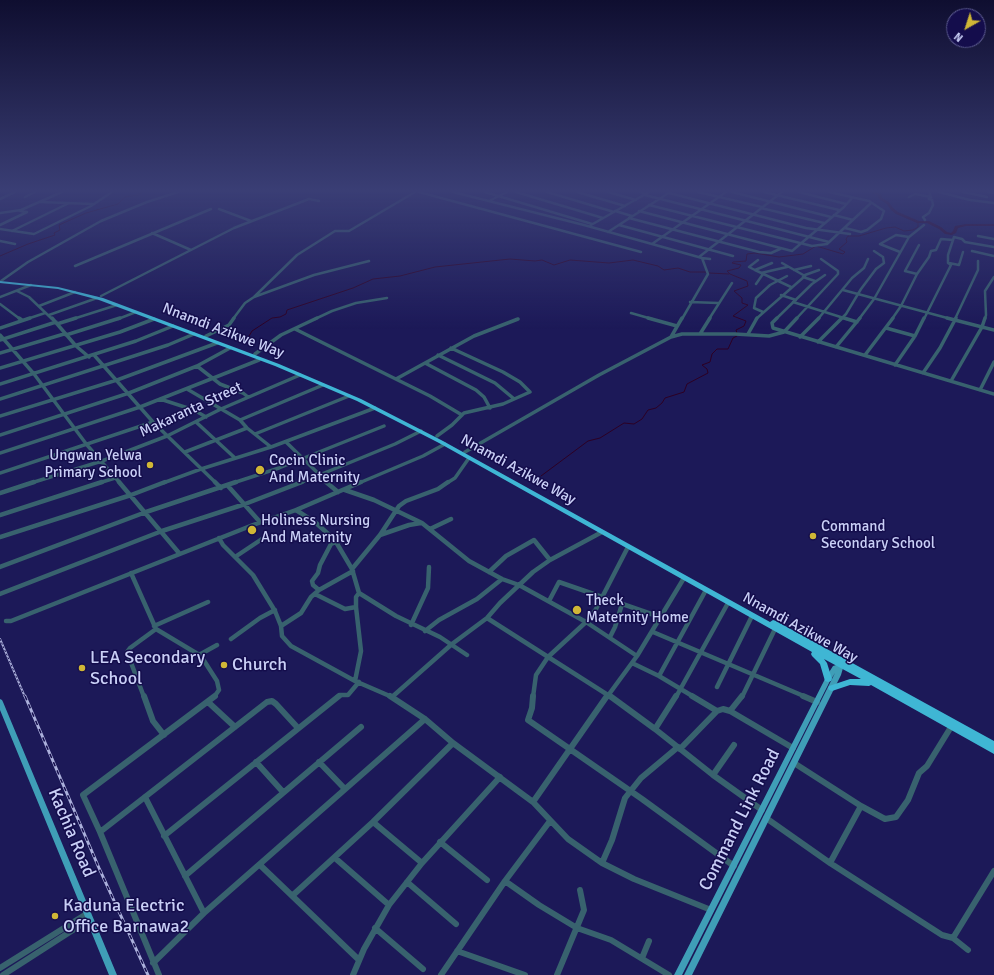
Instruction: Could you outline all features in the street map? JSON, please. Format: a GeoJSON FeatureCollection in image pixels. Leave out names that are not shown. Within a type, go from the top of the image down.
{"type":"FeatureCollection","features":[{"type":"Feature","properties":{"kind":"highway","name":"Nnamdi Azikwe Way"},"geometry":{"type":"LineString","coordinates":[[0,281],[31,284],[99,297],[300,375],[375,408],[445,444],[804,646],[994,750]]}},
{"type":"Feature","properties":{"kind":"highway","name":"Nnamdi Azikwe Way"},"geometry":{"type":"LineString","coordinates":[[0,281],[52,285],[99,297],[255,354],[374,404],[437,436],[994,745]]}},
{"type":"Feature","properties":{"kind":"highway"},"geometry":{"type":"LineString","coordinates":[[804,646],[814,653],[823,663],[828,679]]}},
{"type":"Feature","properties":{"kind":"highway"},"geometry":{"type":"LineString","coordinates":[[832,688],[844,683],[856,682],[869,683],[882,689]]}},
{"type":"Feature","properties":{"kind":"main road"},"geometry":{"type":"LineString","coordinates":[[824,652],[833,658],[840,666],[854,668]]}},
{"type":"Feature","properties":{"kind":"main road","name":"Command Link Road"},"geometry":{"type":"LineString","coordinates":[[678,975],[828,679],[833,671],[840,666]]}},
{"type":"Feature","properties":{"kind":"main road","name":"Command Link Road"},"geometry":{"type":"LineString","coordinates":[[688,975],[832,688],[840,666]]}},
{"type":"Feature","properties":{"kind":"main road","name":"Kachia Road"},"geometry":{"type":"LineString","coordinates":[[0,702],[113,975]]}},
{"type":"Feature","properties":{"kind":"main road"},"geometry":{"type":"LineString","coordinates":[[745,842],[752,846]]}},
{"type":"Feature","properties":{"kind":"street"},"geometry":{"type":"LineString","coordinates":[[0,281],[28,262],[72,238]]}},
{"type":"Feature","properties":{"kind":"street"},"geometry":{"type":"LineString","coordinates":[[75,266],[142,238]]}},
{"type":"Feature","properties":{"kind":"street"},"geometry":{"type":"LineString","coordinates":[[162,238],[190,250]]}},
{"type":"Feature","properties":{"kind":"street"},"geometry":{"type":"LineString","coordinates":[[0,328],[99,297],[216,238]]}},
{"type":"Feature","properties":{"kind":"street"},"geometry":{"type":"LineString","coordinates":[[206,336],[227,326],[240,308],[254,297],[297,255],[326,238]]}},
{"type":"Feature","properties":{"kind":"street"},"geometry":{"type":"LineString","coordinates":[[590,238],[641,252]]}},
{"type":"Feature","properties":{"kind":"street"},"geometry":{"type":"LineString","coordinates":[[628,238],[710,259]]}},
{"type":"Feature","properties":{"kind":"street"},"geometry":{"type":"LineString","coordinates":[[652,244],[661,238]]}},
{"type":"Feature","properties":{"kind":"street"},"geometry":{"type":"LineString","coordinates":[[664,238],[733,256]]}},
{"type":"Feature","properties":{"kind":"street"},"geometry":{"type":"LineString","coordinates":[[700,238],[759,252],[771,253],[780,249]]}},
{"type":"Feature","properties":{"kind":"street"},"geometry":{"type":"LineString","coordinates":[[701,257],[708,249],[723,238]]}},
{"type":"Feature","properties":{"kind":"street"},"geometry":{"type":"LineString","coordinates":[[739,238],[792,251],[808,238]]}},
{"type":"Feature","properties":{"kind":"street"},"geometry":{"type":"LineString","coordinates":[[775,238],[801,244],[825,246],[834,238]]}},
{"type":"Feature","properties":{"kind":"street"},"geometry":{"type":"LineString","coordinates":[[815,238],[829,242]]}},
{"type":"Feature","properties":{"kind":"street"},"geometry":{"type":"LineString","coordinates":[[892,238],[880,244],[891,250],[900,252]]}},
{"type":"Feature","properties":{"kind":"street"},"geometry":{"type":"LineString","coordinates":[[836,347],[874,299],[897,261],[900,252],[909,238]]}},
{"type":"Feature","properties":{"kind":"street"},"geometry":{"type":"LineString","coordinates":[[895,365],[915,336],[951,265],[949,263],[948,255],[953,240],[956,238]]}},
{"type":"Feature","properties":{"kind":"street"},"geometry":{"type":"LineString","coordinates":[[958,238],[965,242],[994,247]]}},
{"type":"Feature","properties":{"kind":"street"},"geometry":{"type":"LineString","coordinates":[[865,355],[901,306],[917,274],[927,262],[932,251],[936,250],[940,239],[953,240]]}},
{"type":"Feature","properties":{"kind":"street"},"geometry":{"type":"LineString","coordinates":[[0,242],[15,244]]}},
{"type":"Feature","properties":{"kind":"street"},"geometry":{"type":"LineString","coordinates":[[917,274],[905,271],[919,245]]}},
{"type":"Feature","properties":{"kind":"street"},"geometry":{"type":"LineString","coordinates":[[972,251],[994,256]]}},
{"type":"Feature","properties":{"kind":"street"},"geometry":{"type":"LineString","coordinates":[[818,342],[840,318],[846,314],[876,269],[884,263],[883,257],[874,252]]}},
{"type":"Feature","properties":{"kind":"street"},"geometry":{"type":"LineString","coordinates":[[949,263],[959,264],[963,252]]}},
{"type":"Feature","properties":{"kind":"street"},"geometry":{"type":"LineString","coordinates":[[671,337],[708,273],[701,257]]}},
{"type":"Feature","properties":{"kind":"street"},"geometry":{"type":"LineString","coordinates":[[465,452],[545,407],[598,374],[671,337],[682,334],[748,334],[769,336],[784,332],[839,273],[821,259]]}},
{"type":"Feature","properties":{"kind":"street"},"geometry":{"type":"LineString","coordinates":[[800,337],[824,313],[852,278],[864,268],[868,259]]}},
{"type":"Feature","properties":{"kind":"street"},"geometry":{"type":"LineString","coordinates":[[758,260],[749,267],[791,287]]}},
{"type":"Feature","properties":{"kind":"street"},"geometry":{"type":"LineString","coordinates":[[254,297],[314,275],[369,261]]}},
{"type":"Feature","properties":{"kind":"street"},"geometry":{"type":"LineString","coordinates":[[923,373],[940,348],[955,320],[978,270],[978,261]]}},
{"type":"Feature","properties":{"kind":"street"},"geometry":{"type":"LineString","coordinates":[[755,270],[772,263]]}},
{"type":"Feature","properties":{"kind":"street"},"geometry":{"type":"LineString","coordinates":[[782,264],[815,281]]}},
{"type":"Feature","properties":{"kind":"street"},"geometry":{"type":"LineString","coordinates":[[793,270],[811,266]]}},
{"type":"Feature","properties":{"kind":"street"},"geometry":{"type":"LineString","coordinates":[[756,284],[762,274],[788,267]]}},
{"type":"Feature","properties":{"kind":"street"},"geometry":{"type":"LineString","coordinates":[[748,334],[756,319],[781,295],[803,276],[819,270]]}},
{"type":"Feature","properties":{"kind":"street"},"geometry":{"type":"LineString","coordinates":[[825,275],[815,281],[772,324],[772,328],[994,394]]}},
{"type":"Feature","properties":{"kind":"street"},"geometry":{"type":"LineString","coordinates":[[763,312],[754,308],[756,298],[770,285],[787,276]]}},
{"type":"Feature","properties":{"kind":"street"},"geometry":{"type":"LineString","coordinates":[[951,381],[982,327],[986,315],[985,291],[994,277]]}},
{"type":"Feature","properties":{"kind":"street"},"geometry":{"type":"LineString","coordinates":[[700,334],[718,303],[732,283]]}},
{"type":"Feature","properties":{"kind":"street"},"geometry":{"type":"LineString","coordinates":[[0,297],[31,284]]}},
{"type":"Feature","properties":{"kind":"street"},"geometry":{"type":"LineString","coordinates":[[843,290],[994,330]]}},
{"type":"Feature","properties":{"kind":"street"},"geometry":{"type":"LineString","coordinates":[[17,291],[29,297],[39,306],[57,323],[76,346],[89,357]]}},
{"type":"Feature","properties":{"kind":"street"},"geometry":{"type":"LineString","coordinates":[[39,306],[75,292]]}},
{"type":"Feature","properties":{"kind":"street"},"geometry":{"type":"LineString","coordinates":[[781,295],[808,308],[857,322]]}},
{"type":"Feature","properties":{"kind":"street"},"geometry":{"type":"LineString","coordinates":[[255,354],[267,344],[340,308],[356,303],[387,298]]}},
{"type":"Feature","properties":{"kind":"street"},"geometry":{"type":"LineString","coordinates":[[690,302],[718,303]]}},
{"type":"Feature","properties":{"kind":"street"},"geometry":{"type":"LineString","coordinates":[[0,304],[22,320]]}},
{"type":"Feature","properties":{"kind":"street"},"geometry":{"type":"LineString","coordinates":[[2,340],[117,305]]}},
{"type":"Feature","properties":{"kind":"street"},"geometry":{"type":"LineString","coordinates":[[0,353],[107,323],[136,312]]}},
{"type":"Feature","properties":{"kind":"street"},"geometry":{"type":"LineString","coordinates":[[631,313],[677,326]]}},
{"type":"Feature","properties":{"kind":"street"},"geometry":{"type":"LineString","coordinates":[[0,368],[120,332],[154,319]]}},
{"type":"Feature","properties":{"kind":"street"},"geometry":{"type":"LineString","coordinates":[[396,379],[474,336],[518,319]]}},
{"type":"Feature","properties":{"kind":"street"},"geometry":{"type":"LineString","coordinates":[[0,384],[89,357],[136,341],[173,326]]}},
{"type":"Feature","properties":{"kind":"street"},"geometry":{"type":"LineString","coordinates":[[886,328],[915,336]]}},
{"type":"Feature","properties":{"kind":"street"},"geometry":{"type":"LineString","coordinates":[[295,329],[396,379],[462,415]]}},
{"type":"Feature","properties":{"kind":"street"},"geometry":{"type":"LineString","coordinates":[[0,399],[168,345],[194,334]]}},
{"type":"Feature","properties":{"kind":"street"},"geometry":{"type":"LineString","coordinates":[[0,336],[11,350],[24,361],[63,415],[179,553]]}},
{"type":"Feature","properties":{"kind":"street"},"geometry":{"type":"LineString","coordinates":[[0,416],[117,380],[217,343]]}},
{"type":"Feature","properties":{"kind":"street"},"geometry":{"type":"LineString","coordinates":[[0,435],[128,393],[197,366],[230,348]]}},
{"type":"Feature","properties":{"kind":"street"},"geometry":{"type":"LineString","coordinates":[[437,436],[452,425],[462,415],[468,412],[490,408],[520,398],[530,392],[520,382],[503,372],[451,348]]}},
{"type":"Feature","properties":{"kind":"street"},"geometry":{"type":"LineString","coordinates":[[94,355],[153,422],[221,488]]}},
{"type":"Feature","properties":{"kind":"street"},"geometry":{"type":"LineString","coordinates":[[438,355],[495,383],[513,398]]}},
{"type":"Feature","properties":{"kind":"street"},"geometry":{"type":"LineString","coordinates":[[0,453],[140,407],[259,360]]}},
{"type":"Feature","properties":{"kind":"street"},"geometry":{"type":"LineString","coordinates":[[980,390],[994,362]]}},
{"type":"Feature","properties":{"kind":"street"},"geometry":{"type":"LineString","coordinates":[[425,363],[476,390],[484,397],[490,408]]}},
{"type":"Feature","properties":{"kind":"street"},"geometry":{"type":"LineString","coordinates":[[197,366],[213,379],[248,397]]}},
{"type":"Feature","properties":{"kind":"street","name":"Makaranta Street"},"geometry":{"type":"LineString","coordinates":[[0,493],[102,461],[167,436],[221,409],[300,375]]}},
{"type":"Feature","properties":{"kind":"street"},"geometry":{"type":"LineString","coordinates":[[240,420],[323,385]]}},
{"type":"Feature","properties":{"kind":"street"},"geometry":{"type":"LineString","coordinates":[[187,389],[240,420],[247,428],[271,447]]}},
{"type":"Feature","properties":{"kind":"street"},"geometry":{"type":"LineString","coordinates":[[255,434],[349,396]]}},
{"type":"Feature","properties":{"kind":"street"},"geometry":{"type":"LineString","coordinates":[[160,399],[194,410],[206,417]]}},
{"type":"Feature","properties":{"kind":"street"},"geometry":{"type":"LineString","coordinates":[[0,537],[131,496],[202,469],[286,442],[375,408]]}},
{"type":"Feature","properties":{"kind":"street"},"geometry":{"type":"LineString","coordinates":[[0,473],[153,422]]}},
{"type":"Feature","properties":{"kind":"street"},"geometry":{"type":"LineString","coordinates":[[196,422],[235,458]]}},
{"type":"Feature","properties":{"kind":"street"},"geometry":{"type":"LineString","coordinates":[[0,567],[146,512],[228,486],[302,459],[384,426]]}},
{"type":"Feature","properties":{"kind":"street"},"geometry":{"type":"LineString","coordinates":[[185,452],[247,428]]}},
{"type":"Feature","properties":{"kind":"street"},"geometry":{"type":"LineString","coordinates":[[0,594],[162,531],[245,504],[319,476],[421,431]]}},
{"type":"Feature","properties":{"kind":"street"},"geometry":{"type":"LineString","coordinates":[[286,442],[296,450],[302,459],[319,476],[338,492]]}},
{"type":"Feature","properties":{"kind":"street"},"geometry":{"type":"LineString","coordinates":[[6,621],[11,621],[179,553],[296,510],[423,456],[445,444]]}},
{"type":"Feature","properties":{"kind":"street"},"geometry":{"type":"LineString","coordinates":[[281,626],[301,613],[317,592],[352,570],[380,535],[394,511],[406,501],[438,489],[455,478],[469,458]]}},
{"type":"Feature","properties":{"kind":"street"},"geometry":{"type":"LineString","coordinates":[[0,515],[115,478]]}},
{"type":"Feature","properties":{"kind":"street"},"geometry":{"type":"LineString","coordinates":[[228,486],[260,522]]}},
{"type":"Feature","properties":{"kind":"street"},"geometry":{"type":"LineString","coordinates":[[344,490],[374,500],[394,511],[422,523],[469,561],[502,579],[519,585],[549,601],[586,622],[637,656]]}},
{"type":"Feature","properties":{"kind":"street"},"geometry":{"type":"LineString","coordinates":[[296,510],[316,523],[335,540],[331,544],[320,565],[318,573],[312,581],[317,592],[345,609],[356,607]]}},
{"type":"Feature","properties":{"kind":"street"},"geometry":{"type":"LineString","coordinates":[[430,529],[451,519]]}},
{"type":"Feature","properties":{"kind":"street"},"geometry":{"type":"LineString","coordinates":[[380,535],[409,525],[422,523]]}},
{"type":"Feature","properties":{"kind":"street"},"geometry":{"type":"LineString","coordinates":[[392,697],[452,644],[487,618],[519,585],[550,560],[602,532]]}},
{"type":"Feature","properties":{"kind":"street"},"geometry":{"type":"LineString","coordinates":[[219,538],[223,545],[253,575],[275,610],[281,626],[282,636],[291,646],[357,682],[392,697],[425,719],[454,743],[533,802],[568,839],[602,863],[711,910]]}},
{"type":"Feature","properties":{"kind":"street"},"geometry":{"type":"LineString","coordinates":[[235,557],[265,538]]}},
{"type":"Feature","properties":{"kind":"street"},"geometry":{"type":"LineString","coordinates":[[489,572],[506,556],[534,540],[550,560]]}},
{"type":"Feature","properties":{"kind":"street"},"geometry":{"type":"LineString","coordinates":[[331,544],[336,542],[352,570],[359,593],[411,624],[452,644],[467,655]]}},
{"type":"Feature","properties":{"kind":"street"},"geometry":{"type":"LineString","coordinates":[[628,547],[596,609],[586,622],[548,657],[536,675],[532,708],[528,720],[734,866]]}},
{"type":"Feature","properties":{"kind":"street"},"geometry":{"type":"LineString","coordinates":[[411,624],[428,588],[429,567]]}},
{"type":"Feature","properties":{"kind":"street"},"geometry":{"type":"LineString","coordinates":[[130,573],[155,628],[199,655],[217,681],[219,690],[217,695],[208,702],[83,795],[100,832],[159,975]]}},
{"type":"Feature","properties":{"kind":"street"},"geometry":{"type":"LineString","coordinates":[[533,802],[588,722],[599,710],[608,695],[637,656],[653,632],[660,617],[684,578]]}},
{"type":"Feature","properties":{"kind":"street"},"geometry":{"type":"LineString","coordinates":[[425,631],[439,620],[477,599],[502,579]]}},
{"type":"Feature","properties":{"kind":"street"},"geometry":{"type":"LineString","coordinates":[[549,601],[559,582],[660,617]]}},
{"type":"Feature","properties":{"kind":"street"},"geometry":{"type":"LineString","coordinates":[[659,676],[706,590]]}},
{"type":"Feature","properties":{"kind":"street"},"geometry":{"type":"LineString","coordinates":[[164,836],[340,695],[348,695],[357,682],[361,651],[356,607],[356,597],[359,593]]}},
{"type":"Feature","properties":{"kind":"street"},"geometry":{"type":"LineString","coordinates":[[164,734],[153,720],[127,652],[155,628],[208,602]]}},
{"type":"Feature","properties":{"kind":"street"},"geometry":{"type":"LineString","coordinates":[[655,729],[681,690],[728,603]]}},
{"type":"Feature","properties":{"kind":"street"},"geometry":{"type":"LineString","coordinates":[[610,637],[615,627],[622,604]]}},
{"type":"Feature","properties":{"kind":"street"},"geometry":{"type":"LineString","coordinates":[[231,638],[260,618],[275,610]]}},
{"type":"Feature","properties":{"kind":"street"},"geometry":{"type":"LineString","coordinates":[[717,687],[752,616]]}},
{"type":"Feature","properties":{"kind":"street"},"geometry":{"type":"LineString","coordinates":[[487,618],[608,695],[655,729],[713,775],[762,810]]}},
{"type":"Feature","properties":{"kind":"street"},"geometry":{"type":"LineString","coordinates":[[730,711],[739,701],[754,674],[775,629]]}},
{"type":"Feature","properties":{"kind":"street"},"geometry":{"type":"LineString","coordinates":[[653,632],[729,663],[817,702]]}},
{"type":"Feature","properties":{"kind":"street"},"geometry":{"type":"LineString","coordinates":[[199,655],[217,645]]}},
{"type":"Feature","properties":{"kind":"street"},"geometry":{"type":"LineString","coordinates":[[632,663],[659,676],[717,711]]}},
{"type":"Feature","properties":{"kind":"street"},"geometry":{"type":"LineString","coordinates":[[100,832],[270,700],[276,704],[298,728]]}},
{"type":"Feature","properties":{"kind":"street"},"geometry":{"type":"LineString","coordinates":[[208,702],[235,727]]}},
{"type":"Feature","properties":{"kind":"street"},"geometry":{"type":"LineString","coordinates":[[602,863],[612,840],[625,798],[641,778],[679,748],[717,711],[723,709],[730,711],[794,748]]}},
{"type":"Feature","properties":{"kind":"street"},"geometry":{"type":"LineString","coordinates":[[153,963],[204,913],[260,865],[344,788],[425,719]]}},
{"type":"Feature","properties":{"kind":"street"},"geometry":{"type":"LineString","coordinates":[[185,876],[361,727]]}},
{"type":"Feature","properties":{"kind":"street"},"geometry":{"type":"LineString","coordinates":[[794,764],[861,806],[885,819],[896,817],[908,800],[919,773],[927,766],[951,727]]}},
{"type":"Feature","properties":{"kind":"street"},"geometry":{"type":"LineString","coordinates":[[292,896],[335,858],[454,743]]}},
{"type":"Feature","properties":{"kind":"street"},"geometry":{"type":"LineString","coordinates":[[713,775],[734,745]]}},
{"type":"Feature","properties":{"kind":"street"},"geometry":{"type":"LineString","coordinates":[[256,762],[283,792]]}},
{"type":"Feature","properties":{"kind":"street"},"geometry":{"type":"LineString","coordinates":[[319,762],[344,788]]}},
{"type":"Feature","properties":{"kind":"street"},"geometry":{"type":"LineString","coordinates":[[353,975],[375,928],[389,905],[440,842],[500,777]]}},
{"type":"Feature","properties":{"kind":"street"},"geometry":{"type":"LineString","coordinates":[[145,798],[204,913]]}},
{"type":"Feature","properties":{"kind":"street"},"geometry":{"type":"LineString","coordinates":[[830,863],[861,806]]}},
{"type":"Feature","properties":{"kind":"street"},"geometry":{"type":"LineString","coordinates":[[766,818],[830,863],[942,935],[953,938],[968,950]]}},
{"type":"Feature","properties":{"kind":"street"},"geometry":{"type":"LineString","coordinates":[[441,975],[505,881],[550,821]]}},
{"type":"Feature","properties":{"kind":"street"},"geometry":{"type":"LineString","coordinates":[[373,822],[422,863]]}},
{"type":"Feature","properties":{"kind":"street"},"geometry":{"type":"LineString","coordinates":[[440,842],[487,880]]}},
{"type":"Feature","properties":{"kind":"street"},"geometry":{"type":"LineString","coordinates":[[335,858],[389,905]]}},
{"type":"Feature","properties":{"kind":"street"},"geometry":{"type":"LineString","coordinates":[[260,865],[359,960]]}},
{"type":"Feature","properties":{"kind":"street"},"geometry":{"type":"LineString","coordinates":[[953,938],[994,871]]}},
{"type":"Feature","properties":{"kind":"street"},"geometry":{"type":"LineString","coordinates":[[505,881],[539,905],[577,928],[611,940],[669,975]]}},
{"type":"Feature","properties":{"kind":"street"},"geometry":{"type":"LineString","coordinates":[[407,882],[456,924]]}},
{"type":"Feature","properties":{"kind":"street"},"geometry":{"type":"LineString","coordinates":[[557,975],[584,910],[580,890]]}},
{"type":"Feature","properties":{"kind":"street"},"geometry":{"type":"LineString","coordinates":[[0,968],[89,916]]}},
{"type":"Feature","properties":{"kind":"street"},"geometry":{"type":"LineString","coordinates":[[3,975],[89,916]]}},
{"type":"Feature","properties":{"kind":"street"},"geometry":{"type":"LineString","coordinates":[[375,928],[423,969]]}},
{"type":"Feature","properties":{"kind":"street"},"geometry":{"type":"LineString","coordinates":[[642,958],[650,941]]}},
{"type":"Feature","properties":{"kind":"street"},"geometry":{"type":"LineString","coordinates":[[457,951],[525,975]]}},
{"type":"Feature","properties":{"kind":"waterway"},"geometry":{"type":"LineString","coordinates":[[0,256],[48,238]]}},
{"type":"Feature","properties":{"kind":"waterway"},"geometry":{"type":"LineString","coordinates":[[737,333],[736,330],[744,326],[746,321],[733,316],[748,305],[742,303],[742,298],[734,291],[748,286],[747,281],[730,274],[727,271],[739,268],[741,265],[732,263],[733,262],[746,261],[747,254],[755,253],[779,257],[803,254],[816,246],[843,254],[845,252],[839,249],[847,242],[847,238]]}},
{"type":"Feature","properties":{"kind":"waterway"},"geometry":{"type":"LineString","coordinates":[[245,343],[252,331],[272,318],[280,317],[286,314],[287,310],[353,288],[373,279],[400,276],[435,267],[510,259],[535,261],[542,260],[554,265],[570,260],[609,263],[633,260],[658,266],[664,270],[678,268],[690,272],[706,272]]}},
{"type":"Feature","properties":{"kind":"waterway"},"geometry":{"type":"LineString","coordinates":[[709,273],[729,274]]}},
{"type":"Feature","properties":{"kind":"waterway"},"geometry":{"type":"LineString","coordinates":[[541,476],[588,441],[600,438],[624,423],[634,424],[642,419],[648,410],[656,408],[662,403],[665,398],[684,392],[687,384],[708,373],[707,369],[702,365],[710,362],[712,354],[717,349],[728,349],[733,338],[737,336]]}},
{"type":"Feature","properties":{"kind":"railway"},"geometry":{"type":"LineString","coordinates":[[0,639],[25,697]]}},
{"type":"Feature","properties":{"kind":"railway"},"geometry":{"type":"LineString","coordinates":[[25,696],[99,868],[148,975]]}},
{"type":"Feature","properties":{"kind":"place","name":"Ungwan Yelwa Primary School"},"geometry":{"type":"Point","coordinates":[150,465]}},
{"type":"Feature","properties":{"kind":"place","name":"Cocin Clinic And Maternity"},"geometry":{"type":"Point","coordinates":[260,470]}},
{"type":"Feature","properties":{"kind":"place","name":"Holiness Nursing And Maternity"},"geometry":{"type":"Point","coordinates":[252,530]}},
{"type":"Feature","properties":{"kind":"place","name":"Command Secondary School"},"geometry":{"type":"Point","coordinates":[813,536]}},
{"type":"Feature","properties":{"kind":"place","name":"Theck Maternity Home"},"geometry":{"type":"Point","coordinates":[577,610]}},
{"type":"Feature","properties":{"kind":"place","name":"Church"},"geometry":{"type":"Point","coordinates":[224,665]}},
{"type":"Feature","properties":{"kind":"place","name":"LEA Secondary School"},"geometry":{"type":"Point","coordinates":[82,668]}},
{"type":"Feature","properties":{"kind":"place","name":"Kaduna Electric Office Barnawa2"},"geometry":{"type":"Point","coordinates":[55,916]}}]}
